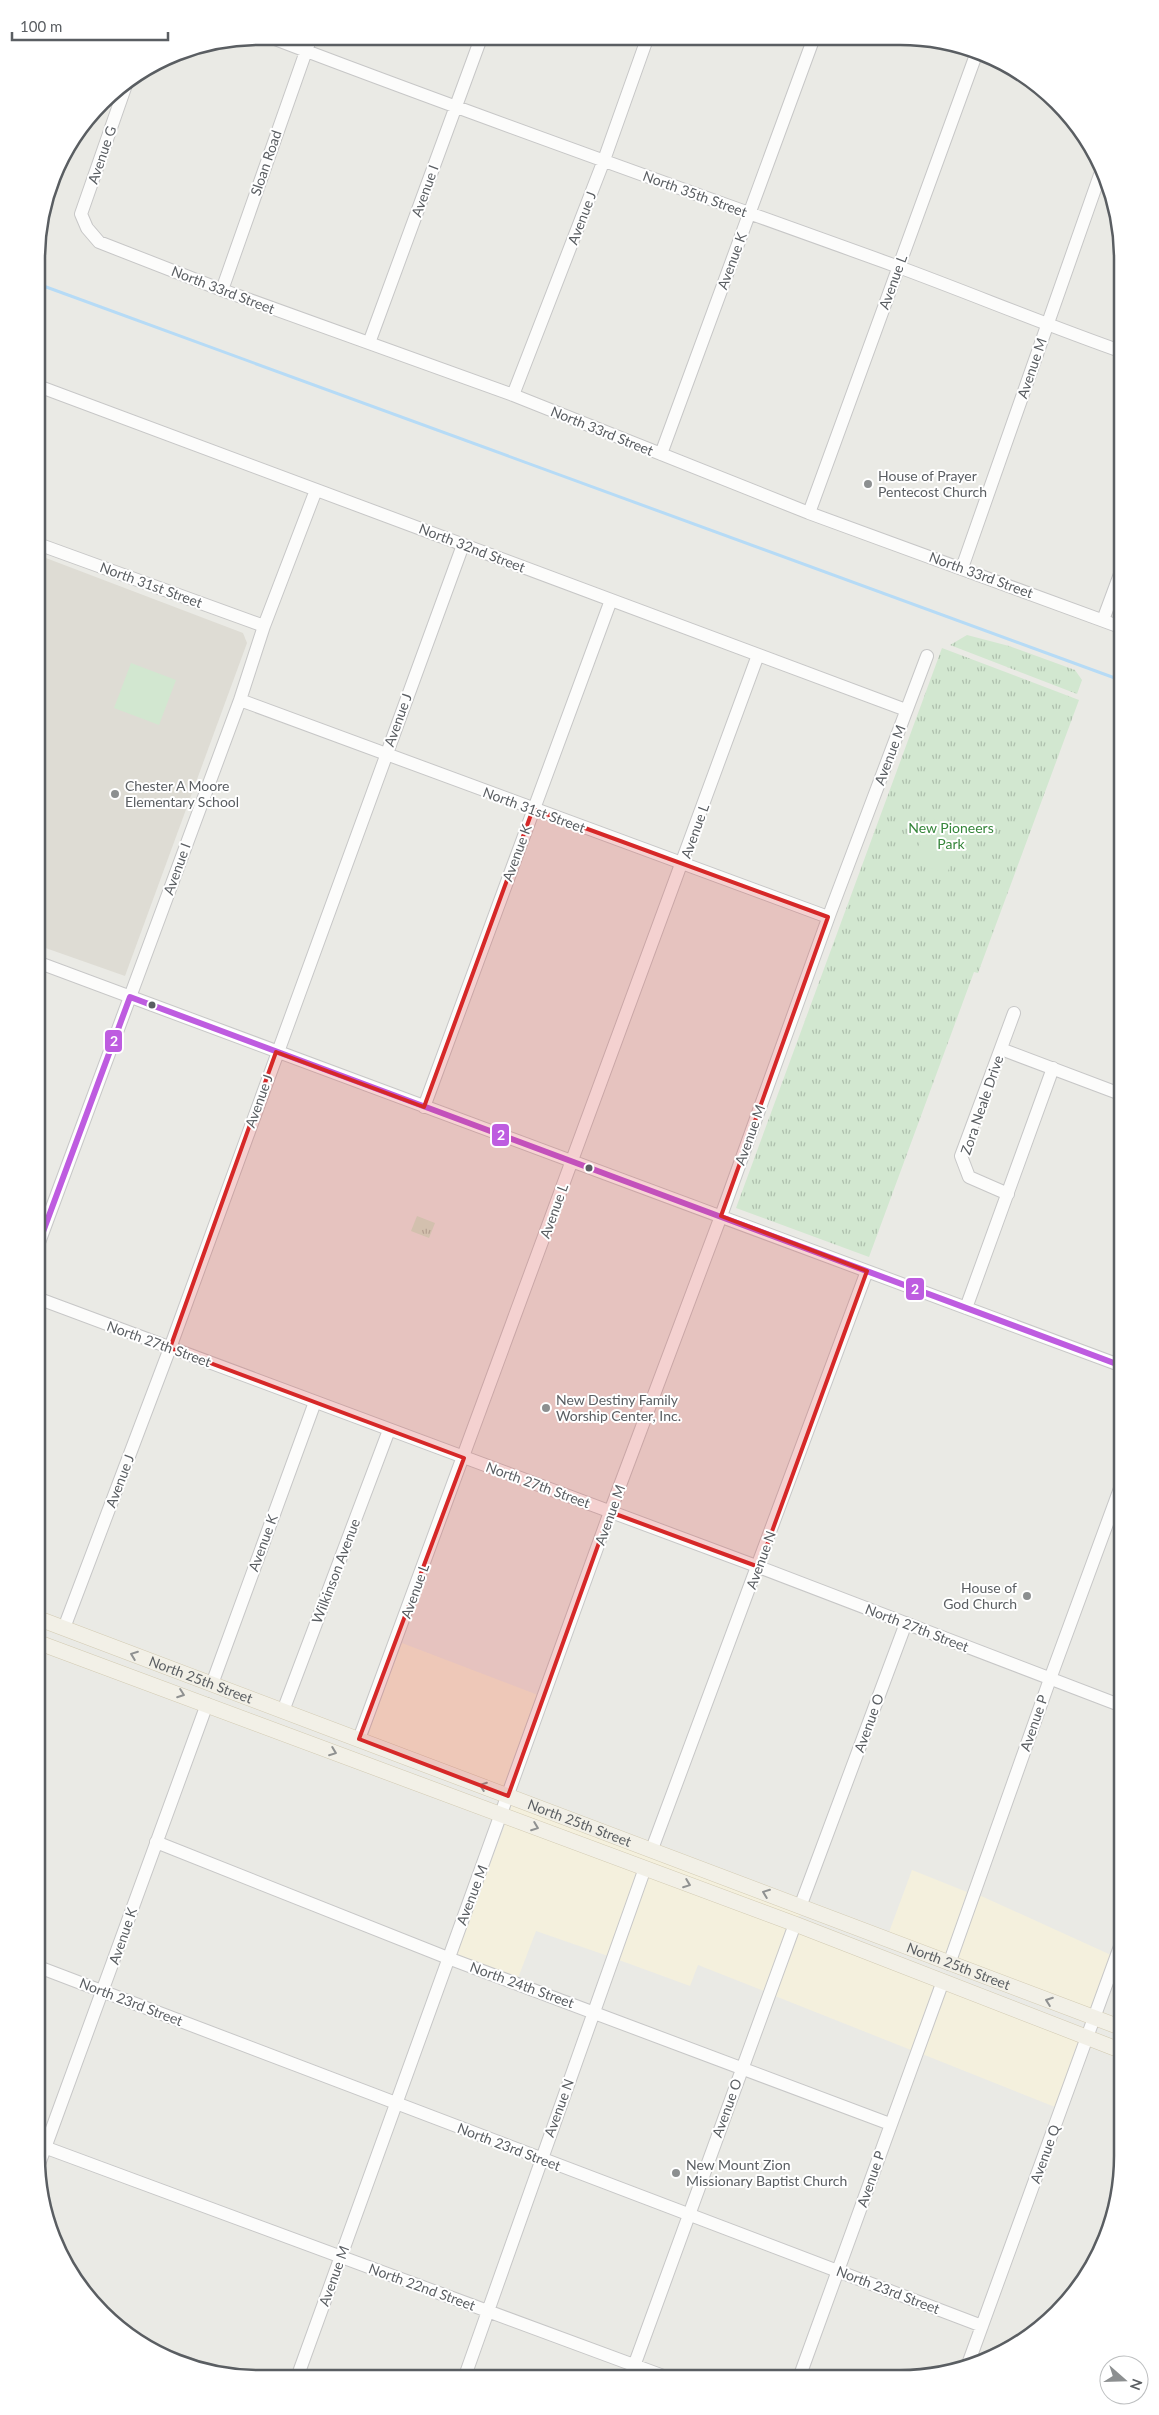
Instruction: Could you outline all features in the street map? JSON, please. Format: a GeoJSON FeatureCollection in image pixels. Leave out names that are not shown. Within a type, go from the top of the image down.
{"type":"FeatureCollection","features":[{"type":"Feature","properties":{"kind":"main road","name":"North 25th Street"},"geometry":{"type":"LineString","coordinates":[[45,1621],[283,1712],[652,1849],[948,1964],[1114,2025]]}},
{"type":"Feature","properties":{"kind":"main road","name":"North 25th Street"},"geometry":{"type":"LineString","coordinates":[[45,1645],[795,1924],[1114,2048]]}},
{"type":"Feature","properties":{"kind":"main road"},"geometry":{"type":"LineString","coordinates":[[207,1704],[230,1699],[319,1734],[336,1731]]}},
{"type":"Feature","properties":{"kind":"main road"},"geometry":{"type":"LineString","coordinates":[[795,1924],[804,1920],[814,1922],[902,1955],[920,1953]]}},
{"type":"Feature","properties":{"kind":"street","name":"North 35th Street"},"geometry":{"type":"LineString","coordinates":[[290,45],[456,109],[604,160],[899,267],[1047,326],[1114,349]]}},
{"type":"Feature","properties":{"kind":"street","name":"Sloan Road"},"geometry":{"type":"LineString","coordinates":[[222,290],[308,45]]}},
{"type":"Feature","properties":{"kind":"street","name":"Avenue I"},"geometry":{"type":"LineString","coordinates":[[369,343],[479,45]]}},
{"type":"Feature","properties":{"kind":"street","name":"Avenue J"},"geometry":{"type":"LineString","coordinates":[[513,395],[604,160],[645,45]]}},
{"type":"Feature","properties":{"kind":"street","name":"Avenue K"},"geometry":{"type":"LineString","coordinates":[[661,454],[811,45]]}},
{"type":"Feature","properties":{"kind":"street","name":"Avenue L"},"geometry":{"type":"LineString","coordinates":[[809,512],[975,58]]}},
{"type":"Feature","properties":{"kind":"street","name":"Avenue G"},"geometry":{"type":"LineString","coordinates":[[86,228],[81,214],[123,94]]}},
{"type":"Feature","properties":{"kind":"street","name":"Avenue M"},"geometry":{"type":"LineString","coordinates":[[962,568],[1099,179]]}},
{"type":"Feature","properties":{"kind":"street","name":"North 33rd Street"},"geometry":{"type":"LineString","coordinates":[[86,228],[98,242],[222,290],[513,395],[809,512],[1114,624]]}},
{"type":"Feature","properties":{"kind":"street","name":"North 32nd Street"},"geometry":{"type":"LineString","coordinates":[[45,389],[906,710]]}},
{"type":"Feature","properties":{"kind":"street","name":"Avenue I"},"geometry":{"type":"LineString","coordinates":[[45,1226],[240,700],[264,626],[316,490]]}},
{"type":"Feature","properties":{"kind":"street","name":"Avenue J"},"geometry":{"type":"LineString","coordinates":[[64,1628],[170,1348],[276,1052],[463,545]]}},
{"type":"Feature","properties":{"kind":"street","name":"North 31st Street"},"geometry":{"type":"LineString","coordinates":[[45,547],[264,626]]}},
{"type":"Feature","properties":{"kind":"street"},"geometry":{"type":"LineString","coordinates":[[1103,620],[1114,590]]}},
{"type":"Feature","properties":{"kind":"street","name":"Avenue K"},"geometry":{"type":"LineString","coordinates":[[424,1106],[611,600]]}},
{"type":"Feature","properties":{"kind":"street","name":"Avenue L"},"geometry":{"type":"LineString","coordinates":[[360,1740],[758,654]]}},
{"type":"Feature","properties":{"kind":"street","name":"Avenue M"},"geometry":{"type":"LineString","coordinates":[[300,2370],[610,1512],[721,1216],[828,917],[927,656]]}},
{"type":"Feature","properties":{"kind":"street","name":"North 31st Street"},"geometry":{"type":"LineString","coordinates":[[240,700],[682,865],[828,917]]}},
{"type":"Feature","properties":{"kind":"street"},"geometry":{"type":"LineString","coordinates":[[45,965],[1114,1363]]}},
{"type":"Feature","properties":{"kind":"street","name":"Zora Neale Drive"},"geometry":{"type":"LineString","coordinates":[[1008,1194],[969,1177],[961,1156],[1014,1013]]}},
{"type":"Feature","properties":{"kind":"street","name":"Zora Neale Drive"},"geometry":{"type":"LineString","coordinates":[[1001,1049],[1114,1092]]}},
{"type":"Feature","properties":{"kind":"street"},"geometry":{"type":"LineString","coordinates":[[966,1308],[1053,1068]]}},
{"type":"Feature","properties":{"kind":"street","name":"Avenue N"},"geometry":{"type":"LineString","coordinates":[[652,1849],[867,1271]]}},
{"type":"Feature","properties":{"kind":"street","name":"North 27th Street"},"geometry":{"type":"LineString","coordinates":[[45,1301],[758,1567],[1114,1703]]}},
{"type":"Feature","properties":{"kind":"street","name":"Avenue K"},"geometry":{"type":"LineString","coordinates":[[212,1684],[315,1402]]}},
{"type":"Feature","properties":{"kind":"street","name":"Wilkinson Avenue"},"geometry":{"type":"LineString","coordinates":[[283,1712],[389,1430]]}},
{"type":"Feature","properties":{"kind":"street","name":"Avenue P"},"geometry":{"type":"LineString","coordinates":[[948,1964],[1114,1505]]}},
{"type":"Feature","properties":{"kind":"street","name":"Avenue O"},"geometry":{"type":"LineString","coordinates":[[800,1907],[906,1623]]}},
{"type":"Feature","properties":{"kind":"street","name":"Avenue K"},"geometry":{"type":"LineString","coordinates":[[45,2134],[104,1992],[156,1842],[207,1704]]}},
{"type":"Feature","properties":{"kind":"street","name":"North 24th Street"},"geometry":{"type":"LineString","coordinates":[[156,1842],[448,1958],[890,2124]]}},
{"type":"Feature","properties":{"kind":"street","name":"Avenue N"},"geometry":{"type":"LineString","coordinates":[[467,2370],[490,2311],[541,2159],[646,1868]]}},
{"type":"Feature","properties":{"kind":"street","name":"Avenue O"},"geometry":{"type":"LineString","coordinates":[[632,2370],[795,1924]]}},
{"type":"Feature","properties":{"kind":"street","name":"Avenue Q"},"geometry":{"type":"LineString","coordinates":[[970,2359],[1114,1963]]}},
{"type":"Feature","properties":{"kind":"street","name":"North 23rd Street"},"geometry":{"type":"LineString","coordinates":[[45,1969],[982,2326]]}},
{"type":"Feature","properties":{"kind":"street","name":"Avenue P"},"geometry":{"type":"LineString","coordinates":[[802,2370],[943,1981]]}},
{"type":"Feature","properties":{"kind":"street","name":"North 22nd Street"},"geometry":{"type":"LineString","coordinates":[[45,2148],[341,2258],[490,2311],[630,2370]]}},
{"type":"Feature","properties":{"kind":"highlighted area"},"geometry":{"type":"Polygon","coordinates":[[[533,809],[828,917],[721,1216],[867,1271],[759,1567],[610,1512],[508,1796],[359,1739],[464,1458],[170,1348],[276,1052],[424,1107],[533,809]]]}},
{"type":"Feature","properties":{"kind":"shaded area","name":"Chester A Moore Elementary School"},"geometry":{"type":"Polygon","coordinates":[[[45,558],[243,633],[247,643],[125,976],[45,948],[45,558]]]}},
{"type":"Feature","properties":{"kind":"shaded area"},"geometry":{"type":"Polygon","coordinates":[[[402,1643],[538,1695],[504,1788],[367,1736],[402,1643]]]}},
{"type":"Feature","properties":{"kind":"shaded area"},"geometry":{"type":"Polygon","coordinates":[[[512,1803],[804,1914],[794,1918],[509,1812],[512,1803]]]}},
{"type":"Feature","properties":{"kind":"shaded area"},"geometry":{"type":"Polygon","coordinates":[[[506,1822],[638,1871],[608,1956],[536,1931],[518,1978],[456,1955],[506,1822]]]}},
{"type":"Feature","properties":{"kind":"shaded area"},"geometry":{"type":"Polygon","coordinates":[[[912,1870],[967,1892],[945,1957],[888,1935],[912,1870]]]}},
{"type":"Feature","properties":{"kind":"shaded area"},"geometry":{"type":"Polygon","coordinates":[[[649,1876],[787,1927],[764,1991],[698,1965],[690,1986],[619,1960],[649,1876]]]}},
{"type":"Feature","properties":{"kind":"shaded area"},"geometry":{"type":"Polygon","coordinates":[[[979,1895],[1111,1955],[1091,2010],[956,1961],[979,1895]]]}},
{"type":"Feature","properties":{"kind":"shaded area"},"geometry":{"type":"Polygon","coordinates":[[[798,1932],[935,1984],[911,2050],[775,1996],[798,1932]]]}},
{"type":"Feature","properties":{"kind":"shaded area"},"geometry":{"type":"Polygon","coordinates":[[[947,1988],[1079,2040],[1055,2107],[922,2054],[947,1988]]]}},
{"type":"Feature","properties":{"kind":"green space"},"geometry":{"type":"Polygon","coordinates":[[[967,635],[1009,646],[1075,670],[1082,680],[1077,694],[950,645],[967,635]]]}},
{"type":"Feature","properties":{"kind":"green space","name":"New Pioneers Park"},"geometry":{"type":"Polygon","coordinates":[[[942,648],[1079,700],[978,973],[974,972],[869,1257],[736,1208],[942,648]]]}},
{"type":"Feature","properties":{"kind":"green space"},"geometry":{"type":"Polygon","coordinates":[[[131,663],[176,680],[159,725],[114,708],[131,663]]]}},
{"type":"Feature","properties":{"kind":"green space"},"geometry":{"type":"Polygon","coordinates":[[[929,817],[963,829],[947,874],[913,861],[929,817]]]}},
{"type":"Feature","properties":{"kind":"green space"},"geometry":{"type":"Polygon","coordinates":[[[417,1216],[435,1223],[429,1238],[411,1231],[417,1216]]]}},
{"type":"Feature","properties":{"kind":"waterway"},"geometry":{"type":"LineString","coordinates":[[45,287],[1114,678]]}},
{"type":"Feature","properties":{"kind":"transit line","name":"2"},"geometry":{"type":"LineString","coordinates":[[45,1226],[130,997],[1114,1363]]}},
{"type":"Feature","properties":{"kind":"place","name":"House of Prayer Pentecost Church"},"geometry":{"type":"Point","coordinates":[868,484]}},
{"type":"Feature","properties":{"kind":"place","name":"Chester A Moore Elementary School"},"geometry":{"type":"Point","coordinates":[115,794]}},
{"type":"Feature","properties":{"kind":"place","name":"New Destiny Family Worship Center, Inc."},"geometry":{"type":"Point","coordinates":[546,1408]}},
{"type":"Feature","properties":{"kind":"place","name":"House of God Church"},"geometry":{"type":"Point","coordinates":[1027,1596]}},
{"type":"Feature","properties":{"kind":"place","name":"New Mount Zion Missionary Baptist Church"},"geometry":{"type":"Point","coordinates":[676,2173]}}]}
